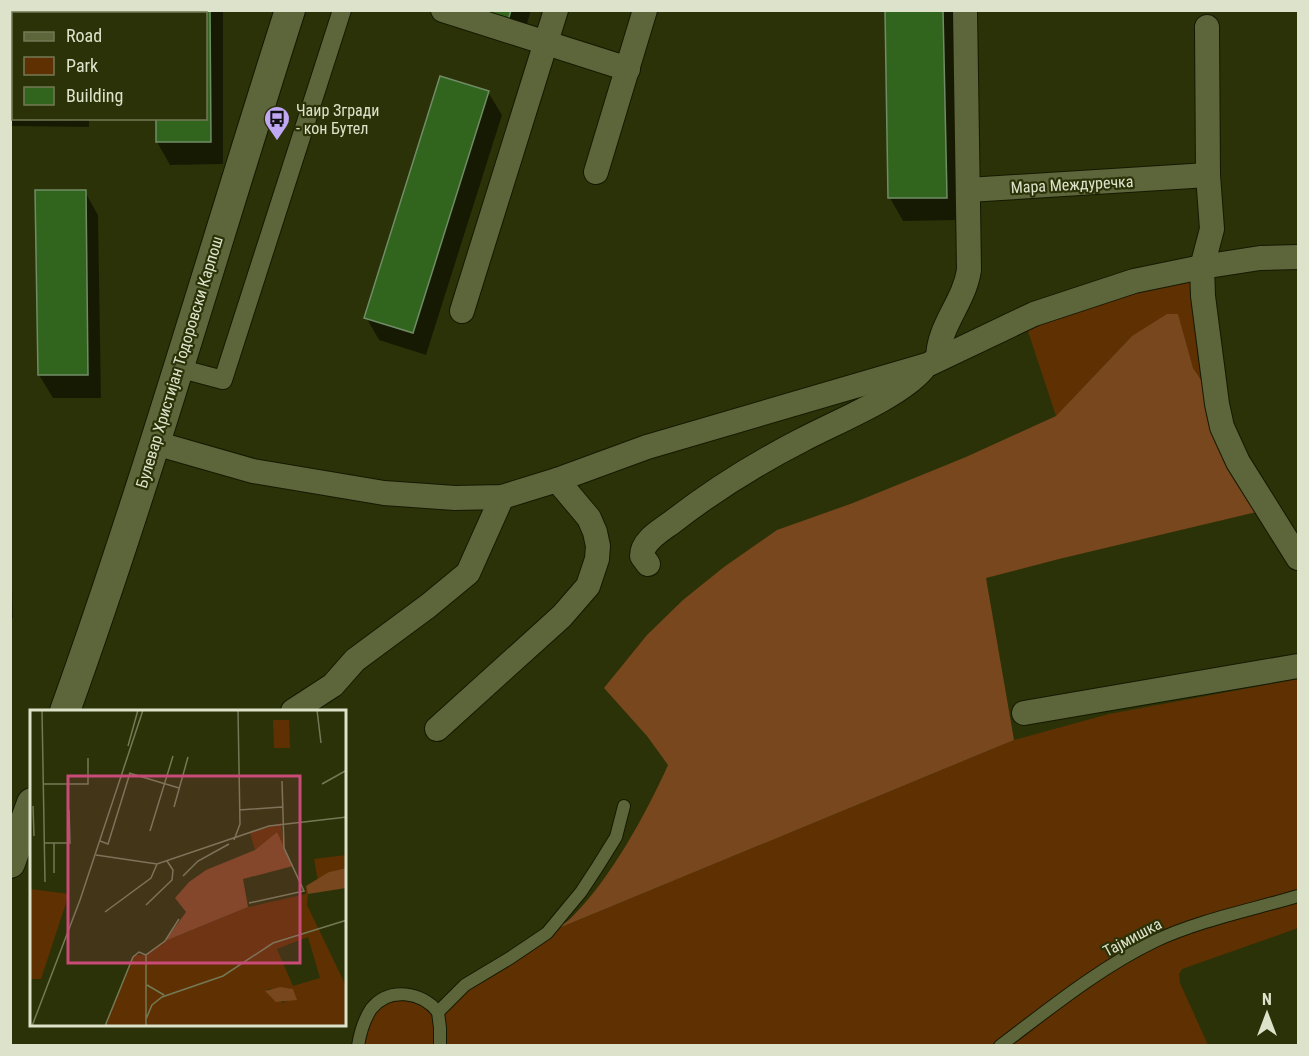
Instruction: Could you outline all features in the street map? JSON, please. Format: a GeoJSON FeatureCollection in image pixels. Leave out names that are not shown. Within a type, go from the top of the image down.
{"type":"FeatureCollection","features":[{"type":"Feature","properties":{"kind":"street","name":"Булевар Христијан Тодоровски Карпош"},"geometry":{"type":"LineString","coordinates":[[64,710],[155,443],[290,10]]}},
{"type":"Feature","properties":{"kind":"street"},"geometry":{"type":"LineString","coordinates":[[178,368],[224,380],[342,10]]}},
{"type":"Feature","properties":{"kind":"street"},"geometry":{"type":"LineString","coordinates":[[443,10],[628,69]]}},
{"type":"Feature","properties":{"kind":"street"},"geometry":{"type":"LineString","coordinates":[[462,311],[556,10]]}},
{"type":"Feature","properties":{"kind":"street"},"geometry":{"type":"LineString","coordinates":[[596,172],[645,10]]}},
{"type":"Feature","properties":{"kind":"street"},"geometry":{"type":"LineString","coordinates":[[648,564],[642,556],[643,548],[690,508],[759,463],[902,388],[932,362],[943,332],[967,285],[969,270],[965,10]]}},
{"type":"Feature","properties":{"kind":"street"},"geometry":{"type":"LineString","coordinates":[[1207,27],[1208,176],[1212,229],[1202,267],[1206,324],[1217,404],[1222,427],[1238,462],[1299,558]]}},
{"type":"Feature","properties":{"kind":"street","name":"Мара Междуречка"},"geometry":{"type":"LineString","coordinates":[[968,190],[1208,176]]}},
{"type":"Feature","properties":{"kind":"street"},"geometry":{"type":"LineString","coordinates":[[155,443],[253,471],[384,493],[455,498],[502,497],[557,480],[647,447],[932,362],[1034,314],[1077,299],[1134,282],[1202,267],[1260,258],[1299,257]]}},
{"type":"Feature","properties":{"kind":"street"},"geometry":{"type":"LineString","coordinates":[[437,729],[562,616],[588,586],[597,559],[598,546],[595,532],[589,518],[557,480]]}},
{"type":"Feature","properties":{"kind":"street"},"geometry":{"type":"LineString","coordinates":[[295,710],[333,685],[355,660],[468,573],[502,497]]}},
{"type":"Feature","properties":{"kind":"street"},"geometry":{"type":"LineString","coordinates":[[1024,713],[1299,666]]}},
{"type":"Feature","properties":{"kind":"street"},"geometry":{"type":"LineString","coordinates":[[10,863],[30,808]]}},
{"type":"Feature","properties":{"kind":"lane"},"geometry":{"type":"LineString","coordinates":[[438,1012],[465,985],[547,933],[581,892],[616,837],[624,806]]}},
{"type":"Feature","properties":{"kind":"lane","name":"Тајмишка"},"geometry":{"type":"LineString","coordinates":[[999,1046],[1098,975],[1156,941],[1199,925],[1299,896]]}},
{"type":"Feature","properties":{"kind":"lane"},"geometry":{"type":"LineString","coordinates":[[358,1046],[365,1021],[373,1007],[390,997],[409,994],[430,1002],[438,1012],[440,1046]]}},
{"type":"Feature","properties":{"kind":"green space"},"geometry":{"type":"Polygon","coordinates":[[[1202,267],[1217,404],[1193,368],[1178,315],[1132,336],[1056,416],[1024,319],[1202,267]]]}},
{"type":"Feature","properties":{"kind":"green space"},"geometry":{"type":"Polygon","coordinates":[[[1298,679],[1298,928],[1182,969],[1179,974],[1180,983],[1208,1045],[358,1046],[373,1007],[399,994],[437,1012],[547,933],[1014,740],[1109,714],[1298,679]]]}},
{"type":"Feature","properties":{"kind":"shaded area"},"geometry":{"type":"Polygon","coordinates":[[[1167,314],[1178,314],[1193,368],[1217,404],[1269,509],[986,578],[1014,740],[547,933],[571,918],[600,885],[638,825],[668,765],[647,736],[604,688],[647,635],[683,600],[724,567],[777,530],[853,503],[966,457],[1056,416],[1132,336],[1167,314]]]}},
{"type":"Feature","properties":{"kind":"building"},"geometry":{"type":"Polygon","coordinates":[[[155,10],[210,10],[211,142],[156,142],[156,120],[207,120],[207,12],[155,12],[155,10]]]}},
{"type":"Feature","properties":{"kind":"building"},"geometry":{"type":"Polygon","coordinates":[[[473,10],[511,10],[508,21],[473,10]]]}},
{"type":"Feature","properties":{"kind":"building"},"geometry":{"type":"Polygon","coordinates":[[[885,10],[943,10],[947,198],[888,198],[885,10]]]}},
{"type":"Feature","properties":{"kind":"building"},"geometry":{"type":"Polygon","coordinates":[[[10,66],[12,66],[12,109],[10,109],[10,66]]]}},
{"type":"Feature","properties":{"kind":"building"},"geometry":{"type":"Polygon","coordinates":[[[440,76],[489,91],[413,333],[364,318],[440,76]]]}},
{"type":"Feature","properties":{"kind":"building"},"geometry":{"type":"Polygon","coordinates":[[[35,190],[86,190],[88,375],[38,375],[35,190]]]}},
{"type":"Feature","properties":{"kind":"place","name":"Чаир Згради - кон Бутел"},"geometry":{"type":"Point","coordinates":[277,142]}}]}
